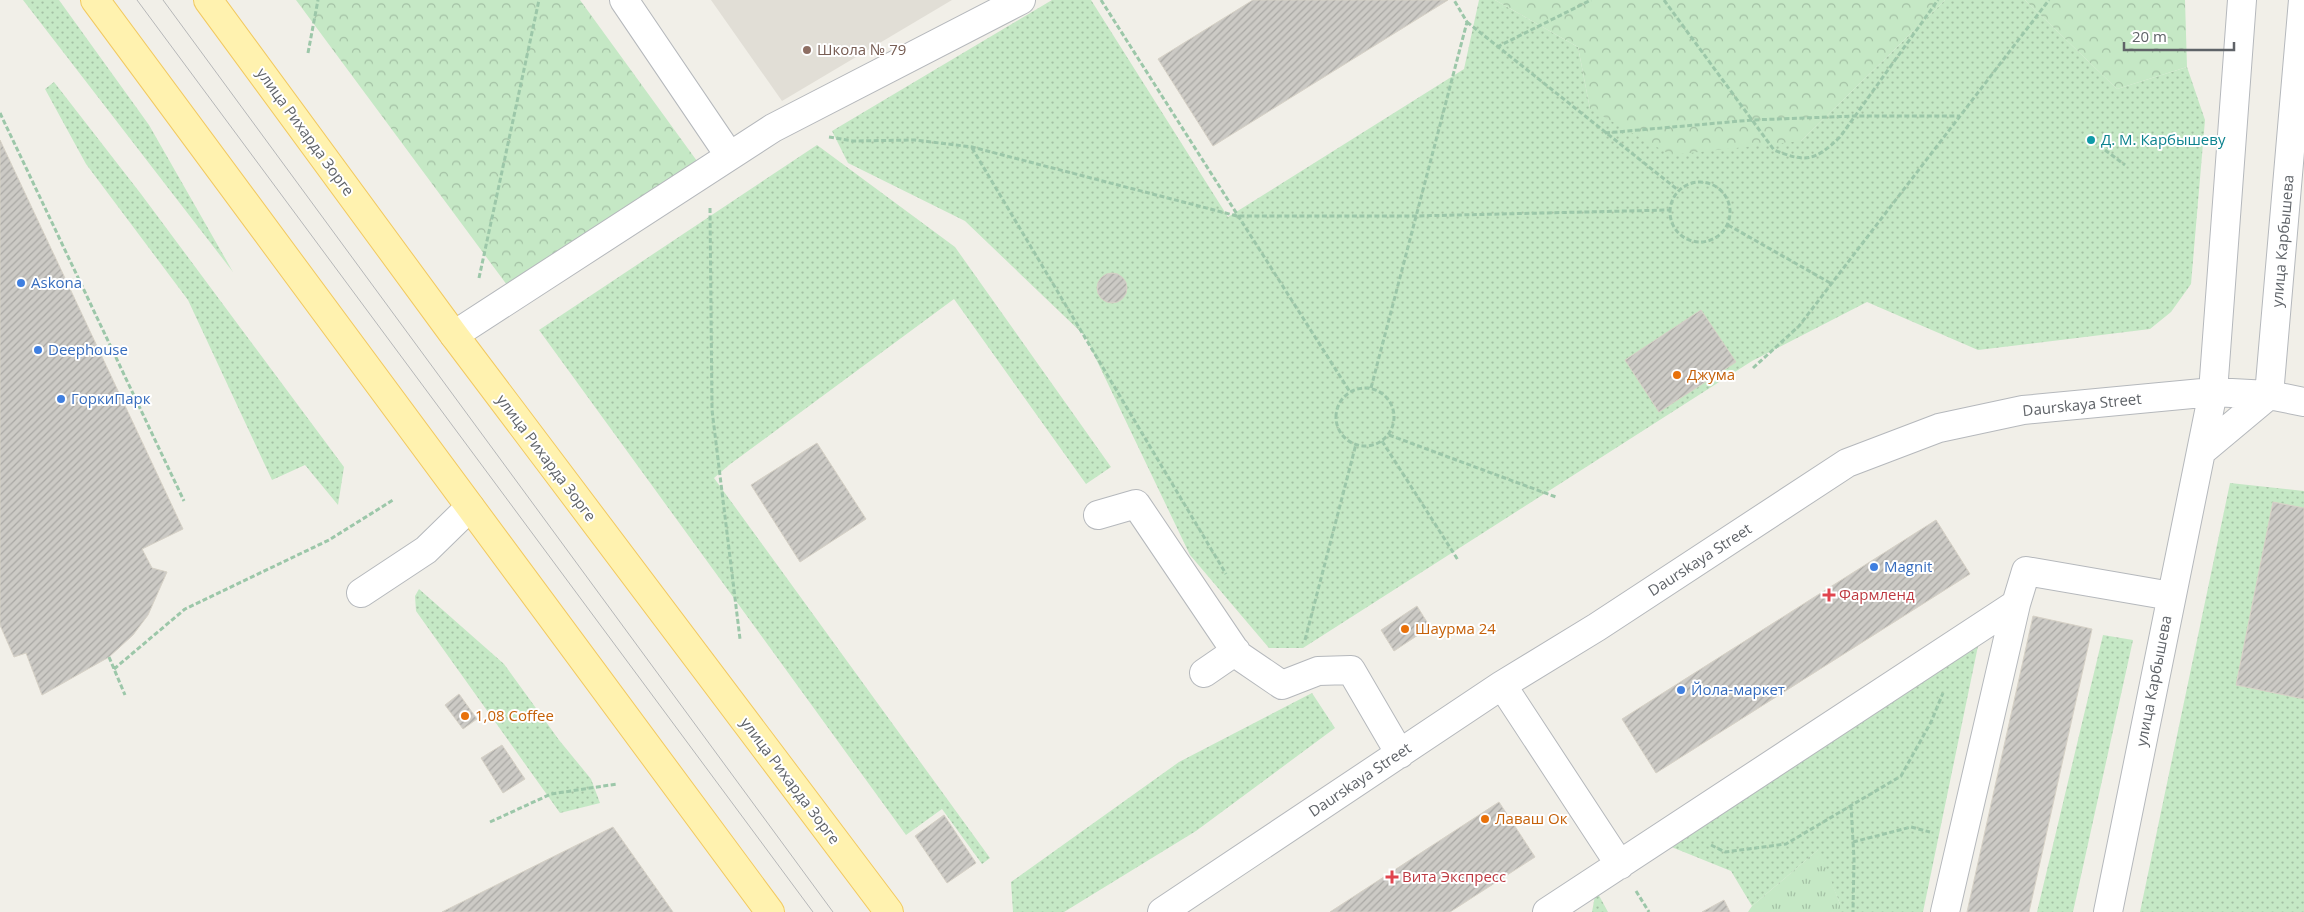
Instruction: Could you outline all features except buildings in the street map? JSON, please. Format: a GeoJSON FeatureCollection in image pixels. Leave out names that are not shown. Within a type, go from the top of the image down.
{"type":"FeatureCollection","features":[{"type":"Feature","properties":{"kind":"main road"},"geometry":{"type":"LineString","coordinates":[[95,0],[770,912]]}},
{"type":"Feature","properties":{"kind":"main road","name":"улица Рихарда Зорге"},"geometry":{"type":"LineString","coordinates":[[208,0],[454,336],[889,912]]}},
{"type":"Feature","properties":{"kind":"street"},"geometry":{"type":"LineString","coordinates":[[624,0],[719,162]]}},
{"type":"Feature","properties":{"kind":"street"},"geometry":{"type":"LineString","coordinates":[[454,336],[773,128],[1022,0]]}},
{"type":"Feature","properties":{"kind":"street","name":"улица Карбышева"},"geometry":{"type":"LineString","coordinates":[[2108,912],[2213,392],[2242,0]]}},
{"type":"Feature","properties":{"kind":"street","name":"улица Карбышева"},"geometry":{"type":"LineString","coordinates":[[2269,395],[2297,160],[2303,0]]}},
{"type":"Feature","properties":{"kind":"street","name":"Daurskaya Street"},"geometry":{"type":"LineString","coordinates":[[1162,912],[1195,903],[1400,754],[1502,685],[1606,622],[1847,463],[1939,428],[2023,410],[2213,392],[2269,395],[2304,402]]}},
{"type":"Feature","properties":{"kind":"street"},"geometry":{"type":"LineString","coordinates":[[2202,451],[2269,395]]}},
{"type":"Feature","properties":{"kind":"street"},"geometry":{"type":"LineString","coordinates":[[1098,515],[1136,504],[1238,655],[1282,685],[1318,672],[1350,670],[1400,754]]}},
{"type":"Feature","properties":{"kind":"street"},"geometry":{"type":"LineString","coordinates":[[361,593],[426,550],[470,506]]}},
{"type":"Feature","properties":{"kind":"street"},"geometry":{"type":"LineString","coordinates":[[1946,912],[2016,604],[2026,571],[2171,596]]}},
{"type":"Feature","properties":{"kind":"street"},"geometry":{"type":"LineString","coordinates":[[1547,912],[2016,604]]}},
{"type":"Feature","properties":{"kind":"street"},"geometry":{"type":"LineString","coordinates":[[1204,673],[1236,651]]}},
{"type":"Feature","properties":{"kind":"street"},"geometry":{"type":"LineString","coordinates":[[1502,685],[1620,865]]}},
{"type":"Feature","properties":{"kind":"path"},"geometry":{"type":"LineString","coordinates":[[308,53],[318,0]]}},
{"type":"Feature","properties":{"kind":"path"},"geometry":{"type":"LineString","coordinates":[[479,278],[539,0]]}},
{"type":"Feature","properties":{"kind":"path"},"geometry":{"type":"LineString","coordinates":[[1101,0],[1350,392]]}},
{"type":"Feature","properties":{"kind":"path"},"geometry":{"type":"LineString","coordinates":[[1454,0],[1467,22],[1678,190]]}},
{"type":"Feature","properties":{"kind":"path"},"geometry":{"type":"LineString","coordinates":[[1497,47],[1591,0]]}},
{"type":"Feature","properties":{"kind":"path"},"geometry":{"type":"LineString","coordinates":[[1664,0],[1774,150],[1796,159],[1822,154],[1840,137],[1938,0]]}},
{"type":"Feature","properties":{"kind":"path"},"geometry":{"type":"LineString","coordinates":[[1753,368],[1800,326],[2049,0]]}},
{"type":"Feature","properties":{"kind":"path"},"geometry":{"type":"LineString","coordinates":[[1371,388],[1467,22]]}},
{"type":"Feature","properties":{"kind":"path"},"geometry":{"type":"LineString","coordinates":[[0,113],[184,501]]}},
{"type":"Feature","properties":{"kind":"path"},"geometry":{"type":"LineString","coordinates":[[1605,132],[1752,120],[1855,116],[1960,116]]}},
{"type":"Feature","properties":{"kind":"path"},"geometry":{"type":"LineString","coordinates":[[826,136],[853,141],[915,140],[972,147],[1237,216],[1416,216],[1669,210]]}},
{"type":"Feature","properties":{"kind":"path"},"geometry":{"type":"LineString","coordinates":[[2094,141],[2124,165]]}},
{"type":"Feature","properties":{"kind":"path"},"geometry":{"type":"LineString","coordinates":[[972,147],[1230,581]]}},
{"type":"Feature","properties":{"kind":"path"},"geometry":{"type":"LineString","coordinates":[[719,162],[712,410],[740,638]]}},
{"type":"Feature","properties":{"kind":"path"},"geometry":{"type":"LineString","coordinates":[[1697,181],[1718,187],[1730,204],[1728,225],[1714,240],[1692,242],[1674,231],[1669,210],[1678,190],[1697,181]]}},
{"type":"Feature","properties":{"kind":"path"},"geometry":{"type":"LineString","coordinates":[[1728,225],[1832,284]]}},
{"type":"Feature","properties":{"kind":"path"},"geometry":{"type":"LineString","coordinates":[[1360,388],[1371,388],[1384,394],[1393,406],[1394,421],[1389,435],[1382,441],[1369,446],[1356,444],[1344,438],[1338,426],[1336,413],[1340,401],[1350,392],[1360,388]]}},
{"type":"Feature","properties":{"kind":"path"},"geometry":{"type":"LineString","coordinates":[[1389,435],[1556,497]]}},
{"type":"Feature","properties":{"kind":"path"},"geometry":{"type":"LineString","coordinates":[[1382,441],[1458,560]]}},
{"type":"Feature","properties":{"kind":"path"},"geometry":{"type":"LineString","coordinates":[[1302,649],[1356,444]]}},
{"type":"Feature","properties":{"kind":"path"},"geometry":{"type":"LineString","coordinates":[[114,668],[185,609],[329,540],[392,500]]}},
{"type":"Feature","properties":{"kind":"path"},"geometry":{"type":"LineString","coordinates":[[109,657],[125,696]]}},
{"type":"Feature","properties":{"kind":"path"},"geometry":{"type":"LineString","coordinates":[[1676,828],[1725,852],[1786,844],[1901,776],[1930,722],[1945,688]]}},
{"type":"Feature","properties":{"kind":"path"},"geometry":{"type":"LineString","coordinates":[[490,822],[551,794],[618,784]]}},
{"type":"Feature","properties":{"kind":"path"},"geometry":{"type":"LineString","coordinates":[[1851,805],[1853,912]]}},
{"type":"Feature","properties":{"kind":"path"},"geometry":{"type":"LineString","coordinates":[[1853,842],[1911,827],[1962,841]]}},
{"type":"Feature","properties":{"kind":"shaded area","name":"Школа № 79"},"geometry":{"type":"Polygon","coordinates":[[[711,0],[952,0],[782,101],[711,0]]]}},
{"type":"Feature","properties":{"kind":"green space"},"geometry":{"type":"Polygon","coordinates":[[[23,0],[59,0],[149,125],[233,272],[23,0]]]}},
{"type":"Feature","properties":{"kind":"green space"},"geometry":{"type":"Polygon","coordinates":[[[296,0],[580,0],[697,161],[507,285],[296,0]]]}},
{"type":"Feature","properties":{"kind":"green space"},"geometry":{"type":"Polygon","coordinates":[[[1052,0],[1091,0],[1228,217],[1464,69],[1479,0],[1495,0],[1578,47],[1590,109],[1801,141],[1945,0],[2025,0],[2117,89],[2187,67],[2205,120],[2191,284],[2171,312],[2150,329],[1978,350],[1867,302],[1752,361],[1303,648],[1269,648],[1190,555],[1085,336],[965,221],[848,163],[832,131],[1052,0]]]}},
{"type":"Feature","properties":{"kind":"green space"},"geometry":{"type":"Polygon","coordinates":[[[1495,0],[1945,0],[1801,141],[1671,155],[1590,109],[1578,47],[1495,0]]]}},
{"type":"Feature","properties":{"kind":"green space"},"geometry":{"type":"Polygon","coordinates":[[[2025,0],[2185,0],[2187,67],[2117,89],[2025,0]]]}},
{"type":"Feature","properties":{"kind":"green space"},"geometry":{"type":"Polygon","coordinates":[[[54,82],[141,194],[344,467],[338,505],[305,465],[272,480],[188,300],[86,164],[45,89],[54,82]]]}},
{"type":"Feature","properties":{"kind":"green space"},"geometry":{"type":"Polygon","coordinates":[[[817,145],[955,247],[1111,467],[1086,484],[954,299],[714,478],[990,858],[982,864],[942,809],[906,835],[539,330],[817,145]]]}},
{"type":"Feature","properties":{"kind":"green space"},"geometry":{"type":"Polygon","coordinates":[[[2230,483],[2304,491],[2304,508],[2273,502],[2236,685],[2304,699],[2304,912],[2140,912],[2230,483]]]}},
{"type":"Feature","properties":{"kind":"green space"},"geometry":{"type":"Polygon","coordinates":[[[419,589],[504,664],[559,740],[591,779],[600,803],[560,813],[416,611],[415,596],[419,589]]]}},
{"type":"Feature","properties":{"kind":"green space"},"geometry":{"type":"Polygon","coordinates":[[[2103,635],[2133,640],[2073,912],[2037,912],[2103,635]]]}},
{"type":"Feature","properties":{"kind":"green space"},"geometry":{"type":"Polygon","coordinates":[[[1978,646],[1923,912],[1840,912],[1840,904],[1818,850],[1752,906],[1731,871],[1669,846],[1978,646]]]}},
{"type":"Feature","properties":{"kind":"green space"},"geometry":{"type":"Polygon","coordinates":[[[1312,693],[1335,728],[1196,831],[1064,912],[1013,912],[1011,882],[1179,762],[1312,693]]]}},
{"type":"Feature","properties":{"kind":"green space"},"geometry":{"type":"Polygon","coordinates":[[[1819,849],[1840,904],[1840,912],[1748,912],[1752,906],[1819,849]]]}},
{"type":"Feature","properties":{"kind":"green space"},"geometry":{"type":"Polygon","coordinates":[[[1596,890],[1608,912],[1592,912],[1596,890]]]}},
{"type":"Feature","properties":{"kind":"tram line"},"geometry":{"type":"LineString","coordinates":[[137,0],[813,912]]}},
{"type":"Feature","properties":{"kind":"tram line"},"geometry":{"type":"LineString","coordinates":[[163,0],[833,912]]}},
{"type":"Feature","properties":{"kind":"place","name":"Школа № 79"},"geometry":{"type":"Point","coordinates":[807,50]}},
{"type":"Feature","properties":{"kind":"place","name":"Д. М. Карбышеву"},"geometry":{"type":"Point","coordinates":[2091,140]}},
{"type":"Feature","properties":{"kind":"place","name":"Askona"},"geometry":{"type":"Point","coordinates":[21,283]}},
{"type":"Feature","properties":{"kind":"place","name":"Deephouse"},"geometry":{"type":"Point","coordinates":[38,350]}},
{"type":"Feature","properties":{"kind":"place","name":"Джума"},"geometry":{"type":"Point","coordinates":[1677,375]}},
{"type":"Feature","properties":{"kind":"place","name":"ГоркиПарк"},"geometry":{"type":"Point","coordinates":[61,399]}},
{"type":"Feature","properties":{"kind":"place","name":"Magnit"},"geometry":{"type":"Point","coordinates":[1874,567]}},
{"type":"Feature","properties":{"kind":"place","name":"Фармленд"},"geometry":{"type":"Point","coordinates":[1829,595]}},
{"type":"Feature","properties":{"kind":"place","name":"Шаурма 24"},"geometry":{"type":"Point","coordinates":[1405,629]}},
{"type":"Feature","properties":{"kind":"place","name":"Йола-маркет"},"geometry":{"type":"Point","coordinates":[1681,690]}},
{"type":"Feature","properties":{"kind":"place","name":"1,08 Coffee"},"geometry":{"type":"Point","coordinates":[465,716]}},
{"type":"Feature","properties":{"kind":"place","name":"Лаваш Ок"},"geometry":{"type":"Point","coordinates":[1485,819]}},
{"type":"Feature","properties":{"kind":"place","name":"Вита Экспресс"},"geometry":{"type":"Point","coordinates":[1392,877]}}]}
